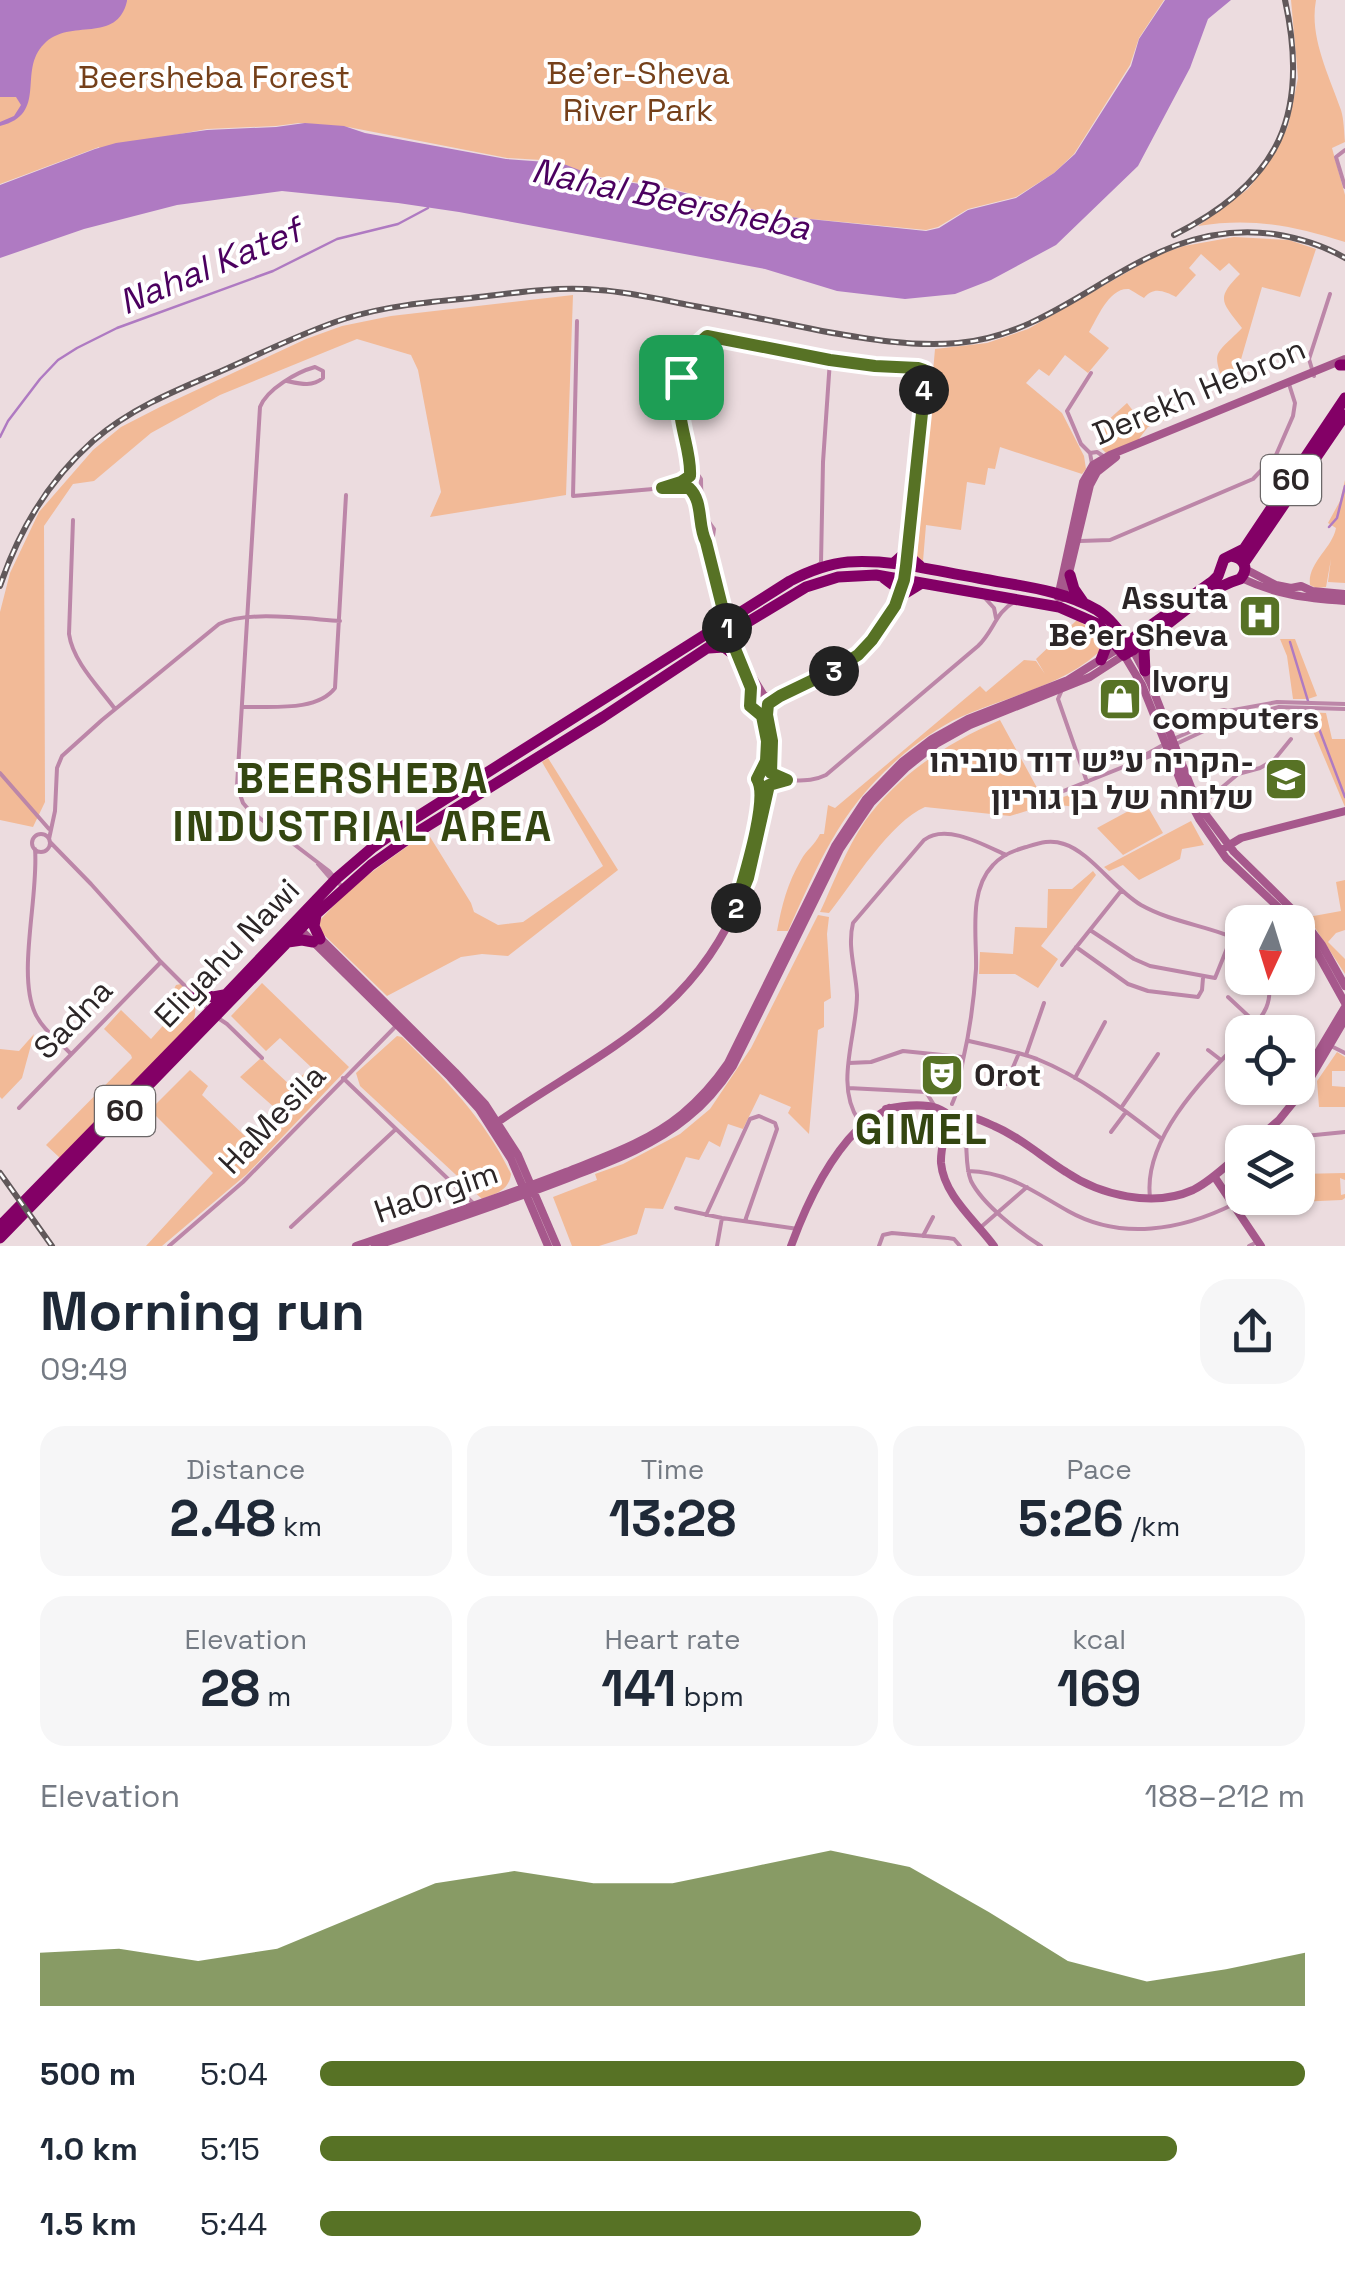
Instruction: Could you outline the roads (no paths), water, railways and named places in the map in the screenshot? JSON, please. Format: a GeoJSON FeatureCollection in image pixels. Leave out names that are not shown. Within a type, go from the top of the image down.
{"type":"FeatureCollection","features":[{"type":"Feature","properties":{"kind":"highway","name":"60"},"geometry":{"type":"LineString","coordinates":[[1150,632],[1167,614],[1213,581],[1222,562],[1244,549],[1345,398]]}},
{"type":"Feature","properties":{"kind":"highway","name":"60"},"geometry":{"type":"LineString","coordinates":[[1126,649],[1240,573],[1345,415]]}},
{"type":"Feature","properties":{"kind":"highway"},"geometry":{"type":"LineString","coordinates":[[900,564],[908,550],[917,564],[927,569]]}},
{"type":"Feature","properties":{"kind":"highway"},"geometry":{"type":"LineString","coordinates":[[1220,570],[1223,577],[1240,573],[1239,558],[1231,556]]}},
{"type":"Feature","properties":{"kind":"highway","name":"Eliyahu Nawi"},"geometry":{"type":"LineString","coordinates":[[31,1201],[196,1026],[218,1014],[228,994],[317,914],[338,882],[372,848],[728,619],[816,567],[852,562],[900,564],[1042,590],[1055,587],[1097,610],[1115,626],[1126,649]]}},
{"type":"Feature","properties":{"kind":"highway","name":"Eliyahu Nawi"},"geometry":{"type":"LineString","coordinates":[[31,1201],[288,942],[322,894],[705,649],[728,619],[838,576],[880,576],[1023,600],[1062,591]]}},
{"type":"Feature","properties":{"kind":"highway"},"geometry":{"type":"LineString","coordinates":[[880,576],[893,583],[898,597],[925,583]]}},
{"type":"Feature","properties":{"kind":"highway"},"geometry":{"type":"LineString","coordinates":[[1062,591],[1074,589],[1086,606]]}},
{"type":"Feature","properties":{"kind":"highway","name":"Eliyahu Nawi"},"geometry":{"type":"LineString","coordinates":[[1062,591],[1126,649]]}},
{"type":"Feature","properties":{"kind":"highway"},"geometry":{"type":"LineString","coordinates":[[1098,624],[1106,640],[1104,663]]}},
{"type":"Feature","properties":{"kind":"highway"},"geometry":{"type":"LineString","coordinates":[[1115,626],[1150,632],[1140,671]]}},
{"type":"Feature","properties":{"kind":"highway"},"geometry":{"type":"LineString","coordinates":[[705,649],[724,647],[736,656]]}},
{"type":"Feature","properties":{"kind":"highway"},"geometry":{"type":"LineString","coordinates":[[322,894],[323,871]]}},
{"type":"Feature","properties":{"kind":"highway"},"geometry":{"type":"LineString","coordinates":[[288,942],[316,940],[317,914]]}},
{"type":"Feature","properties":{"kind":"highway"},"geometry":{"type":"LineString","coordinates":[[196,1026],[200,1011],[196,995],[228,994]]}},
{"type":"Feature","properties":{"kind":"highway","name":"60"},"geometry":{"type":"LineString","coordinates":[[0,1238],[31,1201]]}},
{"type":"Feature","properties":{"kind":"highway","name":"60"},"geometry":{"type":"LineString","coordinates":[[0,1226],[15,1218]]}},
{"type":"Feature","properties":{"kind":"main road","name":"Derekh Hebron"},"geometry":{"type":"LineString","coordinates":[[1062,591],[1080,490],[1100,464],[1344,363]]}},
{"type":"Feature","properties":{"kind":"main road"},"geometry":{"type":"LineString","coordinates":[[1240,573],[1266,589],[1345,597]]}},
{"type":"Feature","properties":{"kind":"main road"},"geometry":{"type":"LineString","coordinates":[[728,619],[736,656],[750,684],[750,706],[765,703]]}},
{"type":"Feature","properties":{"kind":"main road"},"geometry":{"type":"LineString","coordinates":[[495,1124],[614,1048],[667,1006],[702,967],[734,912],[768,779],[772,741],[765,703],[728,619]]}},
{"type":"Feature","properties":{"kind":"main road"},"geometry":{"type":"LineString","coordinates":[[495,1124],[519,1168],[553,1181],[620,1158],[660,1138],[721,1084],[746,1043],[850,832],[871,803],[920,755],[956,733],[1066,688],[1126,649],[1140,671],[1196,798],[1228,847],[1280,905]]}},
{"type":"Feature","properties":{"kind":"main road"},"geometry":{"type":"LineString","coordinates":[[537,1210],[553,1181],[657,1132],[682,1114],[716,1080],[733,1054],[844,828],[889,774],[916,750],[952,727],[1104,663],[1140,671]]}},
{"type":"Feature","properties":{"kind":"main road"},"geometry":{"type":"LineString","coordinates":[[752,696],[757,692],[765,703]]}},
{"type":"Feature","properties":{"kind":"main road"},"geometry":{"type":"LineString","coordinates":[[1170,744],[1190,805],[1280,905]]}},
{"type":"Feature","properties":{"kind":"main road"},"geometry":{"type":"LineString","coordinates":[[1228,847],[1243,839],[1345,812]]}},
{"type":"Feature","properties":{"kind":"main road"},"geometry":{"type":"LineString","coordinates":[[1228,847],[1239,845],[1243,839]]}},
{"type":"Feature","properties":{"kind":"main road"},"geometry":{"type":"LineString","coordinates":[[301,925],[400,1022],[506,1135],[548,1246]]}},
{"type":"Feature","properties":{"kind":"main road"},"geometry":{"type":"LineString","coordinates":[[1315,949],[1341,981],[1345,1005],[1315,1059]]}},
{"type":"Feature","properties":{"kind":"main road"},"geometry":{"type":"LineString","coordinates":[[1335,1022],[1341,981]]}},
{"type":"Feature","properties":{"kind":"main road"},"geometry":{"type":"LineString","coordinates":[[1315,1070],[1345,1019]]}},
{"type":"Feature","properties":{"kind":"main road"},"geometry":{"type":"LineString","coordinates":[[1331,1041],[1345,1029]]}},
{"type":"Feature","properties":{"kind":"main road"},"geometry":{"type":"LineString","coordinates":[[791,1246],[827,1170],[848,1139],[861,1124],[904,1102],[953,1109],[1006,1132],[1084,1182],[1112,1193],[1150,1197],[1183,1194],[1225,1167]]}},
{"type":"Feature","properties":{"kind":"main road"},"geometry":{"type":"LineString","coordinates":[[1273,1125],[1292,1105]]}},
{"type":"Feature","properties":{"kind":"main road"},"geometry":{"type":"LineString","coordinates":[[886,1109],[953,1109]]}},
{"type":"Feature","properties":{"kind":"main road"},"geometry":{"type":"LineString","coordinates":[[953,1109],[941,1156],[943,1174],[994,1246]]}},
{"type":"Feature","properties":{"kind":"main road"},"geometry":{"type":"LineString","coordinates":[[506,1135],[512,1112]]}},
{"type":"Feature","properties":{"kind":"main road"},"geometry":{"type":"LineString","coordinates":[[519,1168],[506,1198],[537,1210],[556,1246]]}},
{"type":"Feature","properties":{"kind":"main road"},"geometry":{"type":"LineString","coordinates":[[1214,1176],[1225,1192]]}},
{"type":"Feature","properties":{"kind":"main road","name":"HaOrgim"},"geometry":{"type":"LineString","coordinates":[[375,1246],[553,1181]]}},
{"type":"Feature","properties":{"kind":"main road","name":"HaOrgim"},"geometry":{"type":"LineString","coordinates":[[356,1246],[506,1198]]}},
{"type":"Feature","properties":{"kind":"main road"},"geometry":{"type":"LineString","coordinates":[[1241,1215],[1260,1244]]}},
{"type":"Feature","properties":{"kind":"street"},"geometry":{"type":"LineString","coordinates":[[1342,152],[1336,162],[1345,187]]}},
{"type":"Feature","properties":{"kind":"street"},"geometry":{"type":"LineString","coordinates":[[1313,374],[1309,359],[1330,294]]}},
{"type":"Feature","properties":{"kind":"street"},"geometry":{"type":"LineString","coordinates":[[577,321],[573,496],[700,488]]}},
{"type":"Feature","properties":{"kind":"street"},"geometry":{"type":"LineString","coordinates":[[728,619],[701,533],[698,501],[686,484],[691,477],[690,458],[670,385],[671,378],[691,372],[698,344],[707,336],[830,360],[924,370],[908,550]]}},
{"type":"Feature","properties":{"kind":"street"},"geometry":{"type":"LineString","coordinates":[[816,567],[830,360]]}},
{"type":"Feature","properties":{"kind":"street"},"geometry":{"type":"LineString","coordinates":[[288,382],[316,383],[323,378],[324,371],[312,367],[264,396],[260,407],[238,794],[243,803],[338,882]]}},
{"type":"Feature","properties":{"kind":"street"},"geometry":{"type":"LineString","coordinates":[[1092,373],[1067,411],[1081,444],[1100,464]]}},
{"type":"Feature","properties":{"kind":"street"},"geometry":{"type":"LineString","coordinates":[[680,412],[684,384],[681,377]]}},
{"type":"Feature","properties":{"kind":"street"},"geometry":{"type":"LineString","coordinates":[[1074,540],[1110,540],[1254,479],[1276,456],[1293,416],[1295,403],[1289,384]]}},
{"type":"Feature","properties":{"kind":"street"},"geometry":{"type":"LineString","coordinates":[[674,390],[681,389]]}},
{"type":"Feature","properties":{"kind":"street"},"geometry":{"type":"LineString","coordinates":[[1090,453],[1097,452],[1100,464]]}},
{"type":"Feature","properties":{"kind":"street"},"geometry":{"type":"LineString","coordinates":[[662,488],[691,477],[702,482],[700,488],[706,516],[714,529],[712,536],[728,619]]}},
{"type":"Feature","properties":{"kind":"street"},"geometry":{"type":"LineString","coordinates":[[242,708],[302,704],[330,694],[336,684],[346,495]]}},
{"type":"Feature","properties":{"kind":"street"},"geometry":{"type":"LineString","coordinates":[[73,520],[71,646],[116,709]]}},
{"type":"Feature","properties":{"kind":"street"},"geometry":{"type":"LineString","coordinates":[[702,528],[710,524]]}},
{"type":"Feature","properties":{"kind":"street"},"geometry":{"type":"LineString","coordinates":[[704,536],[712,536]]}},
{"type":"Feature","properties":{"kind":"street"},"geometry":{"type":"LineString","coordinates":[[765,703],[858,655],[882,626],[904,580]]}},
{"type":"Feature","properties":{"kind":"street"},"geometry":{"type":"LineString","coordinates":[[978,592],[993,606],[996,618]]}},
{"type":"Feature","properties":{"kind":"street"},"geometry":{"type":"LineString","coordinates":[[768,779],[816,780],[833,769],[978,646],[990,634],[1005,607],[1023,600]]}},
{"type":"Feature","properties":{"kind":"street"},"geometry":{"type":"LineString","coordinates":[[71,1054],[41,1023],[31,1001],[29,974],[36,861],[45,846],[55,811],[56,768],[62,756],[219,624],[247,617],[340,621]]}},
{"type":"Feature","properties":{"kind":"street"},"geometry":{"type":"LineString","coordinates":[[1066,688],[1058,699],[1088,782]]}},
{"type":"Feature","properties":{"kind":"street"},"geometry":{"type":"LineString","coordinates":[[1056,794],[1170,744],[1210,723],[1222,710],[1277,702],[1345,706]]}},
{"type":"Feature","properties":{"kind":"street"},"geometry":{"type":"LineString","coordinates":[[1170,744],[1264,709],[1312,704]]}},
{"type":"Feature","properties":{"kind":"street"},"geometry":{"type":"LineString","coordinates":[[1228,711],[1231,720]]}},
{"type":"Feature","properties":{"kind":"street"},"geometry":{"type":"LineString","coordinates":[[1218,714],[1221,723]]}},
{"type":"Feature","properties":{"kind":"street"},"geometry":{"type":"LineString","coordinates":[[1196,798],[1206,800],[1238,774],[1274,760],[1292,738]]}},
{"type":"Feature","properties":{"kind":"street"},"geometry":{"type":"LineString","coordinates":[[0,772],[50,828]]}},
{"type":"Feature","properties":{"kind":"street"},"geometry":{"type":"LineString","coordinates":[[1204,811],[1206,800]]}},
{"type":"Feature","properties":{"kind":"street"},"geometry":{"type":"LineString","coordinates":[[50,828],[33,840],[61,851],[178,980],[262,1058]]}},
{"type":"Feature","properties":{"kind":"street"},"geometry":{"type":"LineString","coordinates":[[861,1124],[852,1108],[848,1088],[856,999],[850,934],[853,923],[934,833],[988,847],[1006,856]]}},
{"type":"Feature","properties":{"kind":"street"},"geometry":{"type":"LineString","coordinates":[[41,834],[45,846]]}},
{"type":"Feature","properties":{"kind":"street"},"geometry":{"type":"LineString","coordinates":[[953,1109],[969,1041],[976,970],[977,897],[993,864],[1040,842],[1059,842],[1079,851],[1121,891],[1146,908],[1225,934]]}},
{"type":"Feature","properties":{"kind":"street"},"geometry":{"type":"LineString","coordinates":[[988,847],[993,864]]}},
{"type":"Feature","properties":{"kind":"street"},"geometry":{"type":"LineString","coordinates":[[314,859],[338,882]]}},
{"type":"Feature","properties":{"kind":"street"},"geometry":{"type":"LineString","coordinates":[[1062,965],[1121,891]]}},
{"type":"Feature","properties":{"kind":"street"},"geometry":{"type":"LineString","coordinates":[[1090,930],[1142,963],[1159,968],[1215,978],[1225,955]]}},
{"type":"Feature","properties":{"kind":"street"},"geometry":{"type":"LineString","coordinates":[[1076,947],[1128,984],[1148,990],[1198,997],[1204,976]]}},
{"type":"Feature","properties":{"kind":"street","name":"Sadna"},"geometry":{"type":"LineString","coordinates":[[18,1108],[161,962]]}},
{"type":"Feature","properties":{"kind":"street"},"geometry":{"type":"LineString","coordinates":[[1228,998],[1247,1015]]}},
{"type":"Feature","properties":{"kind":"street"},"geometry":{"type":"LineString","coordinates":[[1026,1056],[1044,1003]]}},
{"type":"Feature","properties":{"kind":"street","name":"HaMesila"},"geometry":{"type":"LineString","coordinates":[[168,1246],[242,1182],[400,1022]]}},
{"type":"Feature","properties":{"kind":"street"},"geometry":{"type":"LineString","coordinates":[[1075,1078],[1105,1022]]}},
{"type":"Feature","properties":{"kind":"street"},"geometry":{"type":"LineString","coordinates":[[969,1041],[1019,1053],[1075,1078],[1162,1140]]}},
{"type":"Feature","properties":{"kind":"street"},"geometry":{"type":"LineString","coordinates":[[1331,1041],[1345,1053]]}},
{"type":"Feature","properties":{"kind":"street"},"geometry":{"type":"LineString","coordinates":[[1208,1050],[1221,1060]]}},
{"type":"Feature","properties":{"kind":"street"},"geometry":{"type":"LineString","coordinates":[[849,1063],[871,1062],[902,1051],[964,1058]]}},
{"type":"Feature","properties":{"kind":"street"},"geometry":{"type":"LineString","coordinates":[[1006,1084],[1019,1053]]}},
{"type":"Feature","properties":{"kind":"street"},"geometry":{"type":"LineString","coordinates":[[1111,1132],[1158,1054]]}},
{"type":"Feature","properties":{"kind":"street"},"geometry":{"type":"LineString","coordinates":[[1150,1197],[1150,1178],[1162,1140],[1198,1085],[1225,1056]]}},
{"type":"Feature","properties":{"kind":"street"},"geometry":{"type":"LineString","coordinates":[[344,1078],[465,1197],[478,1205]]}},
{"type":"Feature","properties":{"kind":"street"},"geometry":{"type":"LineString","coordinates":[[848,1088],[926,1092],[934,1104]]}},
{"type":"Feature","properties":{"kind":"street"},"geometry":{"type":"LineString","coordinates":[[706,1216],[748,1123],[759,1116],[776,1124],[776,1129],[745,1222]]}},
{"type":"Feature","properties":{"kind":"street"},"geometry":{"type":"LineString","coordinates":[[291,1227],[396,1129]]}},
{"type":"Feature","properties":{"kind":"street"},"geometry":{"type":"LineString","coordinates":[[946,1130],[966,1142],[968,1171],[974,1186],[1020,1232],[1041,1246]]}},
{"type":"Feature","properties":{"kind":"street"},"geometry":{"type":"LineString","coordinates":[[1315,1135],[1345,1132]]}},
{"type":"Feature","properties":{"kind":"street"},"geometry":{"type":"LineString","coordinates":[[968,1171],[994,1172],[1079,1217],[1122,1229],[1178,1225],[1225,1211]]}},
{"type":"Feature","properties":{"kind":"street"},"geometry":{"type":"LineString","coordinates":[[980,1228],[1027,1187]]}},
{"type":"Feature","properties":{"kind":"street"},"geometry":{"type":"LineString","coordinates":[[465,1197],[465,1210]]}},
{"type":"Feature","properties":{"kind":"street"},"geometry":{"type":"LineString","coordinates":[[676,1208],[706,1216],[798,1228]]}},
{"type":"Feature","properties":{"kind":"street"},"geometry":{"type":"LineString","coordinates":[[923,1236],[933,1217]]}},
{"type":"Feature","properties":{"kind":"street"},"geometry":{"type":"LineString","coordinates":[[717,1246],[722,1218]]}},
{"type":"Feature","properties":{"kind":"street"},"geometry":{"type":"LineString","coordinates":[[879,1246],[887,1234],[948,1238],[960,1246]]}},
{"type":"Feature","properties":{"kind":"street"},"geometry":{"type":"LineString","coordinates":[[1249,1246],[1260,1244]]}},
{"type":"Feature","properties":{"kind":"water"},"geometry":{"type":"Polygon","coordinates":[[[0,0],[127,1],[122,14],[113,22],[67,32],[44,44],[36,55],[24,112],[0,126],[21,105],[16,97],[0,97],[0,0]]]}},
{"type":"Feature","properties":{"kind":"water","name":"Nahal Beersheba"},"geometry":{"type":"Polygon","coordinates":[[[1165,0],[1231,0],[1208,19],[1190,68],[1138,166],[1056,245],[991,280],[955,294],[905,299],[837,291],[765,269],[459,212],[282,191],[177,205],[84,229],[0,258],[0,185],[116,143],[207,130],[305,123],[344,126],[506,159],[561,163],[600,178],[660,187],[780,216],[926,231],[939,228],[968,210],[1016,198],[1075,154],[1131,66],[1139,39],[1165,0]]]}},
{"type":"Feature","properties":{"kind":"waterway","name":"Nahal Katef"},"geometry":{"type":"LineString","coordinates":[[0,437],[40,379],[58,360],[77,348],[117,328],[273,271],[337,239],[398,224],[428,208]]}},
{"type":"Feature","properties":{"kind":"waterway"},"geometry":{"type":"LineString","coordinates":[[1329,527],[1337,518],[1345,486]]}},
{"type":"Feature","properties":{"kind":"waterway"},"geometry":{"type":"LineString","coordinates":[[1290,642],[1308,701]]}},
{"type":"Feature","properties":{"kind":"waterway"},"geometry":{"type":"LineString","coordinates":[[1312,710],[1345,797]]}},
{"type":"Feature","properties":{"kind":"railway"},"geometry":{"type":"LineString","coordinates":[[1174,235],[1240,192],[1279,140],[1289,110],[1293,77],[1285,0]]}},
{"type":"Feature","properties":{"kind":"railway"},"geometry":{"type":"LineString","coordinates":[[0,586],[16,545],[49,489],[77,456],[107,430],[169,394],[296,337],[359,315],[423,303],[583,289],[633,294],[873,339],[958,343],[1000,335],[1038,319],[1147,258],[1186,242],[1228,233],[1274,234],[1311,243],[1345,258]]}},
{"type":"Feature","properties":{"kind":"railway"},"geometry":{"type":"LineString","coordinates":[[0,1173],[52,1246]]}},
{"type":"Feature","properties":{"kind":"place","name":"Assuta Be'er Sheva"},"geometry":{"type":"Point","coordinates":[1260,616]}},
{"type":"Feature","properties":{"kind":"place","name":"Ivory computers"},"geometry":{"type":"Point","coordinates":[1120,699]}},
{"type":"Feature","properties":{"kind":"place","name":"הקריה ע\"ש דוד טוביהו- שלוחה של בן גוריון"},"geometry":{"type":"Point","coordinates":[1286,779]}},
{"type":"Feature","properties":{"kind":"place","name":"Orot"},"geometry":{"type":"Point","coordinates":[942,1075]}},
{"type":"Feature","properties":{"kind":"district","name":"BEERSHEBA INDUSTRIAL AREA"},"geometry":{"type":"Point","coordinates":[363,802]}},
{"type":"Feature","properties":{"kind":"district","name":"GIMEL"},"geometry":{"type":"Point","coordinates":[922,1129]}},
{"type":"Feature","properties":{"kind":"park label","name":"Beersheba Forest"},"geometry":{"type":"Point","coordinates":[214,77]}},
{"type":"Feature","properties":{"kind":"park label","name":"Be'er-Sheva River Park"},"geometry":{"type":"Point","coordinates":[638,92]}}]}
